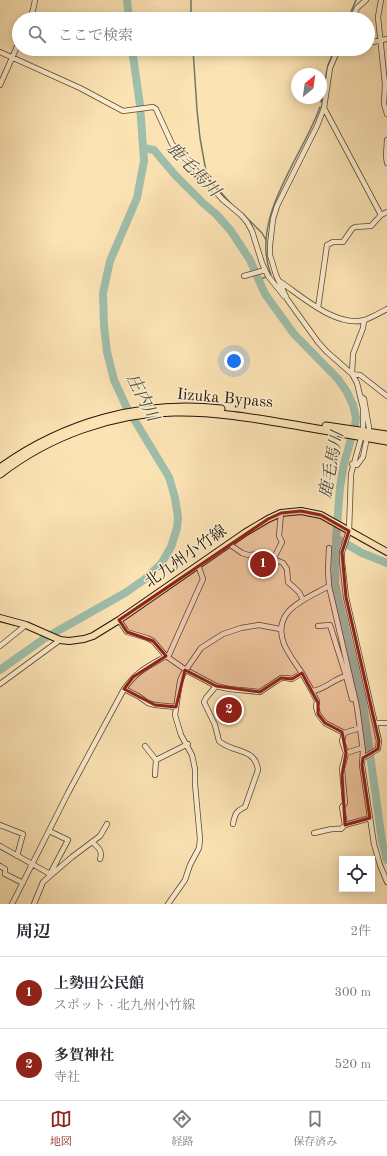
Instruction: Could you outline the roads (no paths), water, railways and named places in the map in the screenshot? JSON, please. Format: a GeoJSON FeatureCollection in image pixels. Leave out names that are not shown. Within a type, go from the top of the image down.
{"type":"FeatureCollection","features":[{"type":"Feature","properties":{"kind":"highway"},"geometry":{"type":"LineString","coordinates":[[0,468],[16,456],[40,442],[69,428],[147,412],[212,413],[341,430],[363,434],[387,441]]}},
{"type":"Feature","properties":{"kind":"highway"},"geometry":{"type":"LineString","coordinates":[[0,474],[15,463],[62,437],[119,417]]}},
{"type":"Feature","properties":{"kind":"highway"},"geometry":{"type":"LineString","coordinates":[[363,434],[387,435]]}},
{"type":"Feature","properties":{"kind":"main road","name":"北九州小竹線"},"geometry":{"type":"LineString","coordinates":[[0,618],[28,626],[60,640],[69,641],[84,639],[119,620],[229,544],[268,519],[281,513],[301,511],[327,518],[387,552]]}},
{"type":"Feature","properties":{"kind":"street"},"geometry":{"type":"LineString","coordinates":[[32,12],[36,0]]}},
{"type":"Feature","properties":{"kind":"street"},"geometry":{"type":"LineString","coordinates":[[355,12],[357,8],[366,0]]}},
{"type":"Feature","properties":{"kind":"street"},"geometry":{"type":"LineString","coordinates":[[381,0],[378,17],[385,84],[384,104],[387,114]]}},
{"type":"Feature","properties":{"kind":"street"},"geometry":{"type":"LineString","coordinates":[[375,41],[387,39]]}},
{"type":"Feature","properties":{"kind":"street"},"geometry":{"type":"LineString","coordinates":[[0,52],[80,88],[123,111],[153,107],[156,109],[172,144],[223,200],[241,215],[246,222],[252,231],[264,270],[274,284],[326,351],[352,374],[363,408],[363,458],[357,466],[352,464]]}},
{"type":"Feature","properties":{"kind":"street"},"geometry":{"type":"LineString","coordinates":[[287,299],[278,280],[270,255],[270,236],[273,219],[281,196],[314,132],[324,108],[330,68],[335,56]]}},
{"type":"Feature","properties":{"kind":"street"},"geometry":{"type":"LineString","coordinates":[[0,85],[12,57]]}},
{"type":"Feature","properties":{"kind":"street"},"geometry":{"type":"LineString","coordinates":[[324,108],[382,215]]}},
{"type":"Feature","properties":{"kind":"street"},"geometry":{"type":"LineString","coordinates":[[387,140],[387,163]]}},
{"type":"Feature","properties":{"kind":"street"},"geometry":{"type":"LineString","coordinates":[[318,308],[327,245],[332,242],[343,242],[352,229],[355,227],[371,226],[387,212]]}},
{"type":"Feature","properties":{"kind":"street"},"geometry":{"type":"LineString","coordinates":[[244,276],[264,270]]}},
{"type":"Feature","properties":{"kind":"street"},"geometry":{"type":"LineString","coordinates":[[278,280],[318,308],[328,314],[342,319],[353,321],[364,320],[387,309]]}},
{"type":"Feature","properties":{"kind":"street"},"geometry":{"type":"LineString","coordinates":[[352,374],[354,354],[363,328],[364,320]]}},
{"type":"Feature","properties":{"kind":"street"},"geometry":{"type":"LineString","coordinates":[[352,374],[360,374],[387,396]]}},
{"type":"Feature","properties":{"kind":"street"},"geometry":{"type":"LineString","coordinates":[[363,434],[352,464],[348,530],[342,552],[346,596],[379,741],[378,749],[363,758]]}},
{"type":"Feature","properties":{"kind":"street"},"geometry":{"type":"LineString","coordinates":[[274,558],[282,542],[279,536],[281,513]]}},
{"type":"Feature","properties":{"kind":"street"},"geometry":{"type":"LineString","coordinates":[[229,544],[235,549],[248,555],[261,554],[274,558],[283,563],[287,570],[288,582],[299,592],[303,600]]}},
{"type":"Feature","properties":{"kind":"street"},"geometry":{"type":"LineString","coordinates":[[329,548],[329,586],[357,707],[363,758],[362,766],[377,856],[387,882]]}},
{"type":"Feature","properties":{"kind":"street"},"geometry":{"type":"LineString","coordinates":[[12,904],[68,793],[124,689],[133,677],[144,668],[167,656],[203,579],[198,565]]}},
{"type":"Feature","properties":{"kind":"street"},"geometry":{"type":"LineString","coordinates":[[329,586],[291,608],[284,618],[280,629],[284,646],[302,673],[317,701],[316,709],[320,718],[325,723],[344,733],[360,728]]}},
{"type":"Feature","properties":{"kind":"street"},"geometry":{"type":"LineString","coordinates":[[119,620],[127,632],[142,635],[153,641],[167,656],[186,670],[216,686],[229,689],[260,692],[281,678],[292,679],[302,673]]}},
{"type":"Feature","properties":{"kind":"street"},"geometry":{"type":"LineString","coordinates":[[168,904],[185,880],[190,865],[199,848],[200,839],[195,769],[188,744],[177,725],[175,715],[180,681],[201,648],[223,634],[241,628],[259,625],[280,629]]}},
{"type":"Feature","properties":{"kind":"street"},"geometry":{"type":"LineString","coordinates":[[318,626],[330,625],[360,728]]}},
{"type":"Feature","properties":{"kind":"street"},"geometry":{"type":"LineString","coordinates":[[0,646],[28,626]]}},
{"type":"Feature","properties":{"kind":"street"},"geometry":{"type":"LineString","coordinates":[[0,684],[60,640]]}},
{"type":"Feature","properties":{"kind":"street"},"geometry":{"type":"LineString","coordinates":[[312,691],[318,690],[335,679],[346,676]]}},
{"type":"Feature","properties":{"kind":"street"},"geometry":{"type":"LineString","coordinates":[[216,686],[204,702],[215,725],[219,741],[230,748],[250,754],[257,764],[258,770],[245,807],[237,810],[233,824]]}},
{"type":"Feature","properties":{"kind":"street"},"geometry":{"type":"LineString","coordinates":[[124,689],[148,703],[176,707]]}},
{"type":"Feature","properties":{"kind":"street"},"geometry":{"type":"LineString","coordinates":[[375,722],[387,722]]}},
{"type":"Feature","properties":{"kind":"street"},"geometry":{"type":"LineString","coordinates":[[344,733],[342,741],[346,753],[342,775],[345,803],[342,806],[345,825]]}},
{"type":"Feature","properties":{"kind":"street"},"geometry":{"type":"LineString","coordinates":[[156,760],[188,744]]}},
{"type":"Feature","properties":{"kind":"street"},"geometry":{"type":"LineString","coordinates":[[145,746],[156,760],[154,775]]}},
{"type":"Feature","properties":{"kind":"street"},"geometry":{"type":"LineString","coordinates":[[346,753],[362,748]]}},
{"type":"Feature","properties":{"kind":"street"},"geometry":{"type":"LineString","coordinates":[[314,833],[324,831],[329,828],[341,830],[345,825],[370,818]]}},
{"type":"Feature","properties":{"kind":"street"},"geometry":{"type":"LineString","coordinates":[[34,904],[43,882],[72,857],[100,836],[107,824]]}},
{"type":"Feature","properties":{"kind":"street"},"geometry":{"type":"LineString","coordinates":[[0,826],[23,834],[17,856]]}},
{"type":"Feature","properties":{"kind":"street"},"geometry":{"type":"LineString","coordinates":[[49,831],[68,840],[51,874]]}},
{"type":"Feature","properties":{"kind":"street"},"geometry":{"type":"LineString","coordinates":[[92,842],[101,852],[100,859]]}},
{"type":"Feature","properties":{"kind":"street"},"geometry":{"type":"LineString","coordinates":[[0,846],[51,874]]}},
{"type":"Feature","properties":{"kind":"street"},"geometry":{"type":"LineString","coordinates":[[0,866],[5,869],[5,874],[23,883]]}},
{"type":"Feature","properties":{"kind":"waterway","name":"庄内川"},"geometry":{"type":"LineString","coordinates":[[127,0],[128,12]]}},
{"type":"Feature","properties":{"kind":"waterway"},"geometry":{"type":"LineString","coordinates":[[191,0],[191,12]]}},
{"type":"Feature","properties":{"kind":"waterway"},"geometry":{"type":"LineString","coordinates":[[351,12],[356,0]]}},
{"type":"Feature","properties":{"kind":"waterway","name":"庄内川"},"geometry":{"type":"LineString","coordinates":[[0,670],[45,638],[125,593],[145,579],[161,564],[171,547],[177,528],[178,517],[175,498],[169,477],[126,406],[114,380],[107,352],[104,326],[103,293],[110,261],[137,198],[144,161],[140,105],[133,56]]}},
{"type":"Feature","properties":{"kind":"waterway"},"geometry":{"type":"LineString","coordinates":[[193,56],[200,138],[207,177],[234,207]]}},
{"type":"Feature","properties":{"kind":"waterway"},"geometry":{"type":"LineString","coordinates":[[327,70],[332,56]]}},
{"type":"Feature","properties":{"kind":"waterway"},"geometry":{"type":"LineString","coordinates":[[258,280],[271,275],[266,254],[267,232],[272,210],[280,189],[312,127],[320,107]]}},
{"type":"Feature","properties":{"kind":"waterway","name":"鹿毛馬川"},"geometry":{"type":"LineString","coordinates":[[144,148],[154,150],[175,175],[217,215],[231,231],[250,260],[265,294],[294,334],[338,379],[347,392],[353,405],[356,418],[355,425],[344,464],[340,487],[336,538],[335,584],[363,704],[382,841],[387,860]]}},
{"type":"Feature","properties":{"kind":"waterway"},"geometry":{"type":"LineString","coordinates":[[243,214],[262,233],[266,240]]}},
{"type":"Feature","properties":{"kind":"waterway"},"geometry":{"type":"LineString","coordinates":[[336,538],[362,553],[387,563]]}},
{"type":"Feature","properties":{"kind":"place","name":"上勢田公民館"},"geometry":{"type":"Point","coordinates":[263,564]}},
{"type":"Feature","properties":{"kind":"place","name":"多賀神社"},"geometry":{"type":"Point","coordinates":[229,710]}}]}
